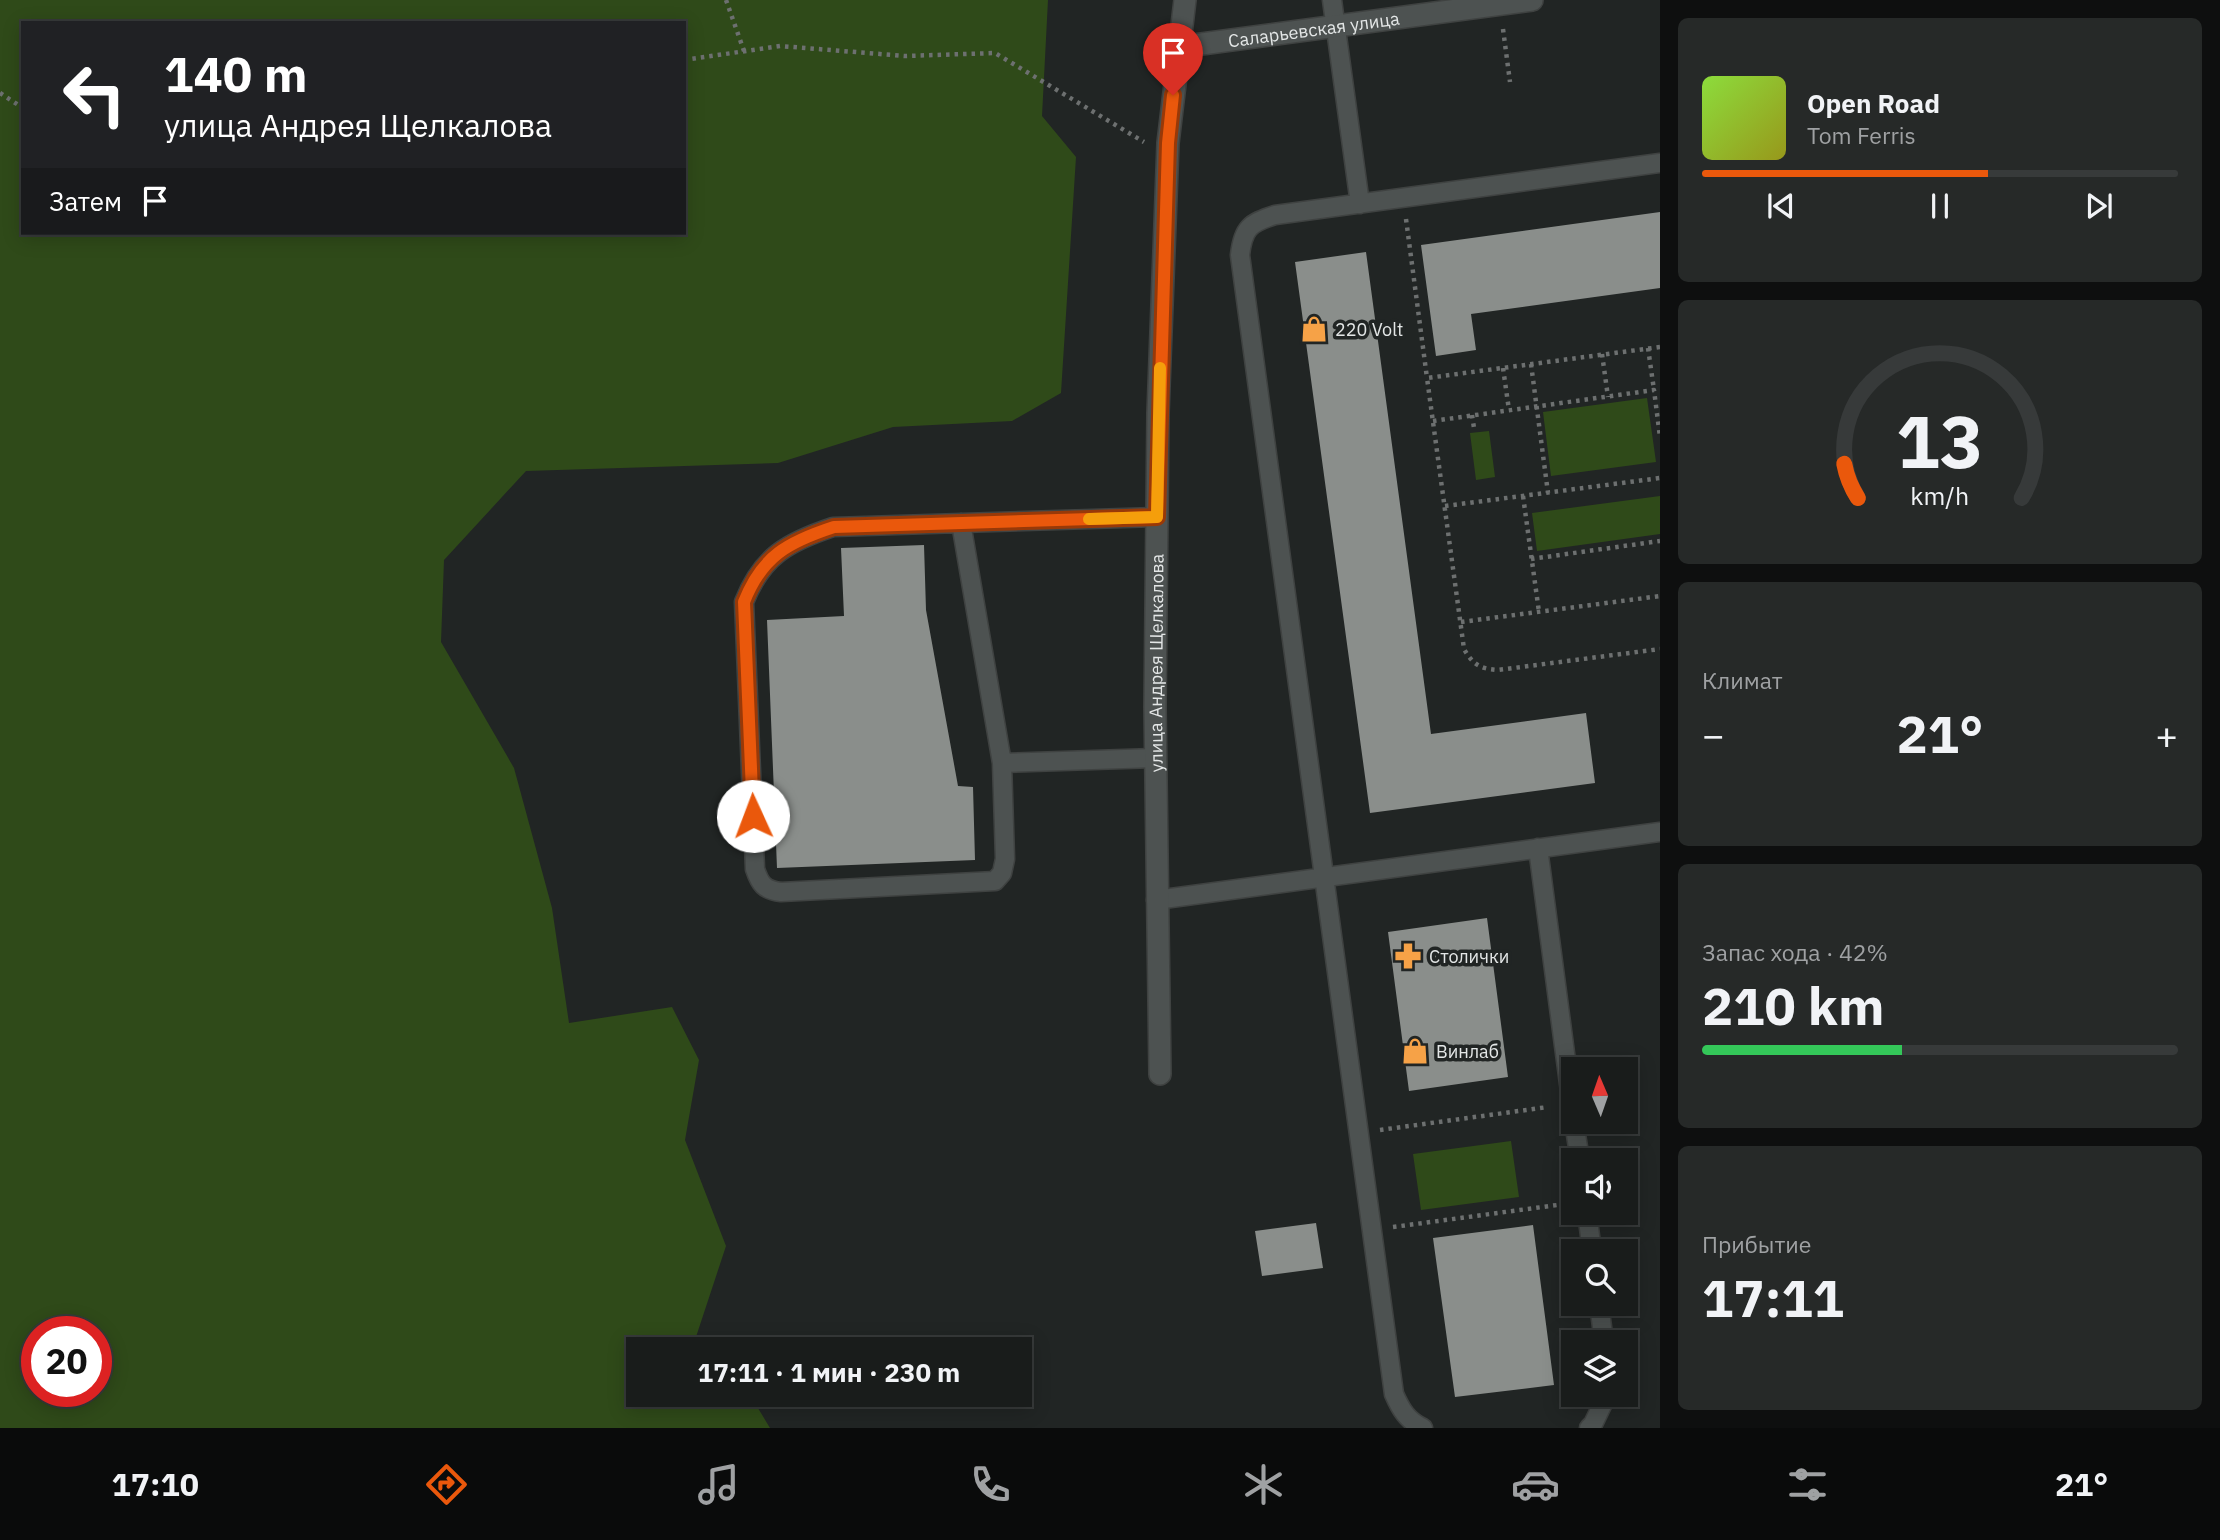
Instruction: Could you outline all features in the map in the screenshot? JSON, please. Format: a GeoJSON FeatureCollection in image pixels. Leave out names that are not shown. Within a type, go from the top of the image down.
{"type":"FeatureCollection","features":[{"type":"Feature","properties":{"kind":"street","name":"улица Андрея Щелкалова"},"geometry":{"type":"LineString","coordinates":[[1160,1074],[1155,758],[1157,517],[1168,143],[1185,0]]}},
{"type":"Feature","properties":{"kind":"street","name":"Саларьевская улица"},"geometry":{"type":"LineString","coordinates":[[1179,47],[1532,0]]}},
{"type":"Feature","properties":{"kind":"lane"},"geometry":{"type":"LineString","coordinates":[[1332,0],[1360,204]]}},
{"type":"Feature","properties":{"kind":"lane"},"geometry":{"type":"LineString","coordinates":[[1423,1428],[1401,1411],[1394,1394],[1240,255],[1242,240],[1247,229],[1256,221],[1275,215],[1660,163]]}},
{"type":"Feature","properties":{"kind":"lane"},"geometry":{"type":"LineString","coordinates":[[961,523],[1002,763],[1002,873],[995,881],[781,892],[768,890],[759,882],[755,869],[744,602],[753,579],[769,559],[802,537],[834,527],[961,523],[1157,517]]}},
{"type":"Feature","properties":{"kind":"lane"},"geometry":{"type":"LineString","coordinates":[[1002,763],[1155,758]]}},
{"type":"Feature","properties":{"kind":"lane"},"geometry":{"type":"LineString","coordinates":[[1156,900],[1660,832]]}},
{"type":"Feature","properties":{"kind":"lane"},"geometry":{"type":"LineString","coordinates":[[1538,849],[1566,1057]]}},
{"type":"Feature","properties":{"kind":"lane"},"geometry":{"type":"LineString","coordinates":[[1589,1428],[1601,1407]]}},
{"type":"Feature","properties":{"kind":"path"},"geometry":{"type":"LineString","coordinates":[[726,0],[744,51]]}},
{"type":"Feature","properties":{"kind":"path"},"geometry":{"type":"LineString","coordinates":[[1499,4],[1510,82]]}},
{"type":"Feature","properties":{"kind":"path"},"geometry":{"type":"LineString","coordinates":[[686,60],[780,46],[905,56],[995,53],[1143,142]]}},
{"type":"Feature","properties":{"kind":"path"},"geometry":{"type":"LineString","coordinates":[[0,93],[21,107]]}},
{"type":"Feature","properties":{"kind":"path"},"geometry":{"type":"LineString","coordinates":[[1410,246],[1464,649],[1471,660],[1482,669],[1498,670],[1660,649]]}},
{"type":"Feature","properties":{"kind":"path"},"geometry":{"type":"LineString","coordinates":[[1427,378],[1660,347]]}},
{"type":"Feature","properties":{"kind":"path"},"geometry":{"type":"LineString","coordinates":[[1648,348],[1660,437]]}},
{"type":"Feature","properties":{"kind":"path"},"geometry":{"type":"LineString","coordinates":[[1602,354],[1608,397]]}},
{"type":"Feature","properties":{"kind":"path"},"geometry":{"type":"LineString","coordinates":[[1531,364],[1548,493]]}},
{"type":"Feature","properties":{"kind":"path"},"geometry":{"type":"LineString","coordinates":[[1503,368],[1509,410]]}},
{"type":"Feature","properties":{"kind":"path"},"geometry":{"type":"LineString","coordinates":[[1433,421],[1654,390]]}},
{"type":"Feature","properties":{"kind":"path"},"geometry":{"type":"LineString","coordinates":[[1472,415],[1474,428]]}},
{"type":"Feature","properties":{"kind":"path"},"geometry":{"type":"LineString","coordinates":[[1445,506],[1660,478]]}},
{"type":"Feature","properties":{"kind":"path"},"geometry":{"type":"LineString","coordinates":[[1523,496],[1539,612]]}},
{"type":"Feature","properties":{"kind":"path"},"geometry":{"type":"LineString","coordinates":[[1531,559],[1660,541]]}},
{"type":"Feature","properties":{"kind":"path"},"geometry":{"type":"LineString","coordinates":[[1461,622],[1660,596]]}},
{"type":"Feature","properties":{"kind":"path"},"geometry":{"type":"LineString","coordinates":[[1358,1132],[1561,1114]]}},
{"type":"Feature","properties":{"kind":"path"},"geometry":{"type":"LineString","coordinates":[[1371,1230],[1561,1205]]}},
{"type":"Feature","properties":{"kind":"green space"},"geometry":{"type":"Polygon","coordinates":[[[0,0],[1048,0],[1042,116],[1076,157],[1061,393],[1012,421],[893,427],[778,463],[526,471],[444,560],[441,642],[514,768],[552,908],[569,1023],[672,1007],[699,1060],[685,1140],[726,1246],[696,1337],[626,1337],[626,1407],[757,1407],[770,1428],[0,1428],[0,0]]]}},
{"type":"Feature","properties":{"kind":"green space"},"geometry":{"type":"Polygon","coordinates":[[[1647,398],[1656,462],[1551,476],[1543,412],[1647,398]]]}},
{"type":"Feature","properties":{"kind":"green space"},"geometry":{"type":"Polygon","coordinates":[[[1489,431],[1495,477],[1476,480],[1470,433],[1489,431]]]}},
{"type":"Feature","properties":{"kind":"green space"},"geometry":{"type":"Polygon","coordinates":[[[1660,496],[1660,534],[1537,551],[1532,513],[1660,496]]]}},
{"type":"Feature","properties":{"kind":"green space"},"geometry":{"type":"Polygon","coordinates":[[[1511,1141],[1519,1197],[1421,1210],[1413,1154],[1511,1141]]]}},
{"type":"Feature","properties":{"kind":"building"},"geometry":{"type":"Polygon","coordinates":[[[1660,212],[1660,288],[1471,314],[1476,350],[1436,356],[1421,245],[1660,212]]]}},
{"type":"Feature","properties":{"kind":"building"},"geometry":{"type":"Polygon","coordinates":[[[1366,252],[1431,734],[1586,713],[1595,783],[1370,813],[1295,262],[1366,252]]]}},
{"type":"Feature","properties":{"kind":"building"},"geometry":{"type":"Polygon","coordinates":[[[924,545],[926,610],[958,786],[973,787],[975,860],[777,868],[767,620],[844,616],[841,548],[924,545]]]}},
{"type":"Feature","properties":{"kind":"building"},"geometry":{"type":"Polygon","coordinates":[[[1487,918],[1508,1077],[1409,1091],[1388,932],[1487,918]]]}},
{"type":"Feature","properties":{"kind":"building"},"geometry":{"type":"Polygon","coordinates":[[[1316,1223],[1323,1268],[1262,1276],[1255,1231],[1316,1223]]]}},
{"type":"Feature","properties":{"kind":"building"},"geometry":{"type":"Polygon","coordinates":[[[1533,1225],[1554,1385],[1455,1397],[1433,1238],[1533,1225]]]}},
{"type":"Feature","properties":{"kind":"slow traffic"},"geometry":{"type":"LineString","coordinates":[[1089,519],[1157,517],[1160,368]]}},
{"type":"Feature","properties":{"kind":"place","name":"220 Volt"},"geometry":{"type":"Point","coordinates":[1314,329]}},
{"type":"Feature","properties":{"kind":"place","name":"Столички"},"geometry":{"type":"Point","coordinates":[1408,956]}},
{"type":"Feature","properties":{"kind":"place","name":"Винлаб"},"geometry":{"type":"Point","coordinates":[1415,1051]}},
{"type":"Feature","properties":{"kind":"route"},"geometry":{"type":"LineString","coordinates":[[753,816],[744,602],[753,579],[769,559],[802,537],[834,527],[1157,517],[1168,143],[1173,95]]}}]}
